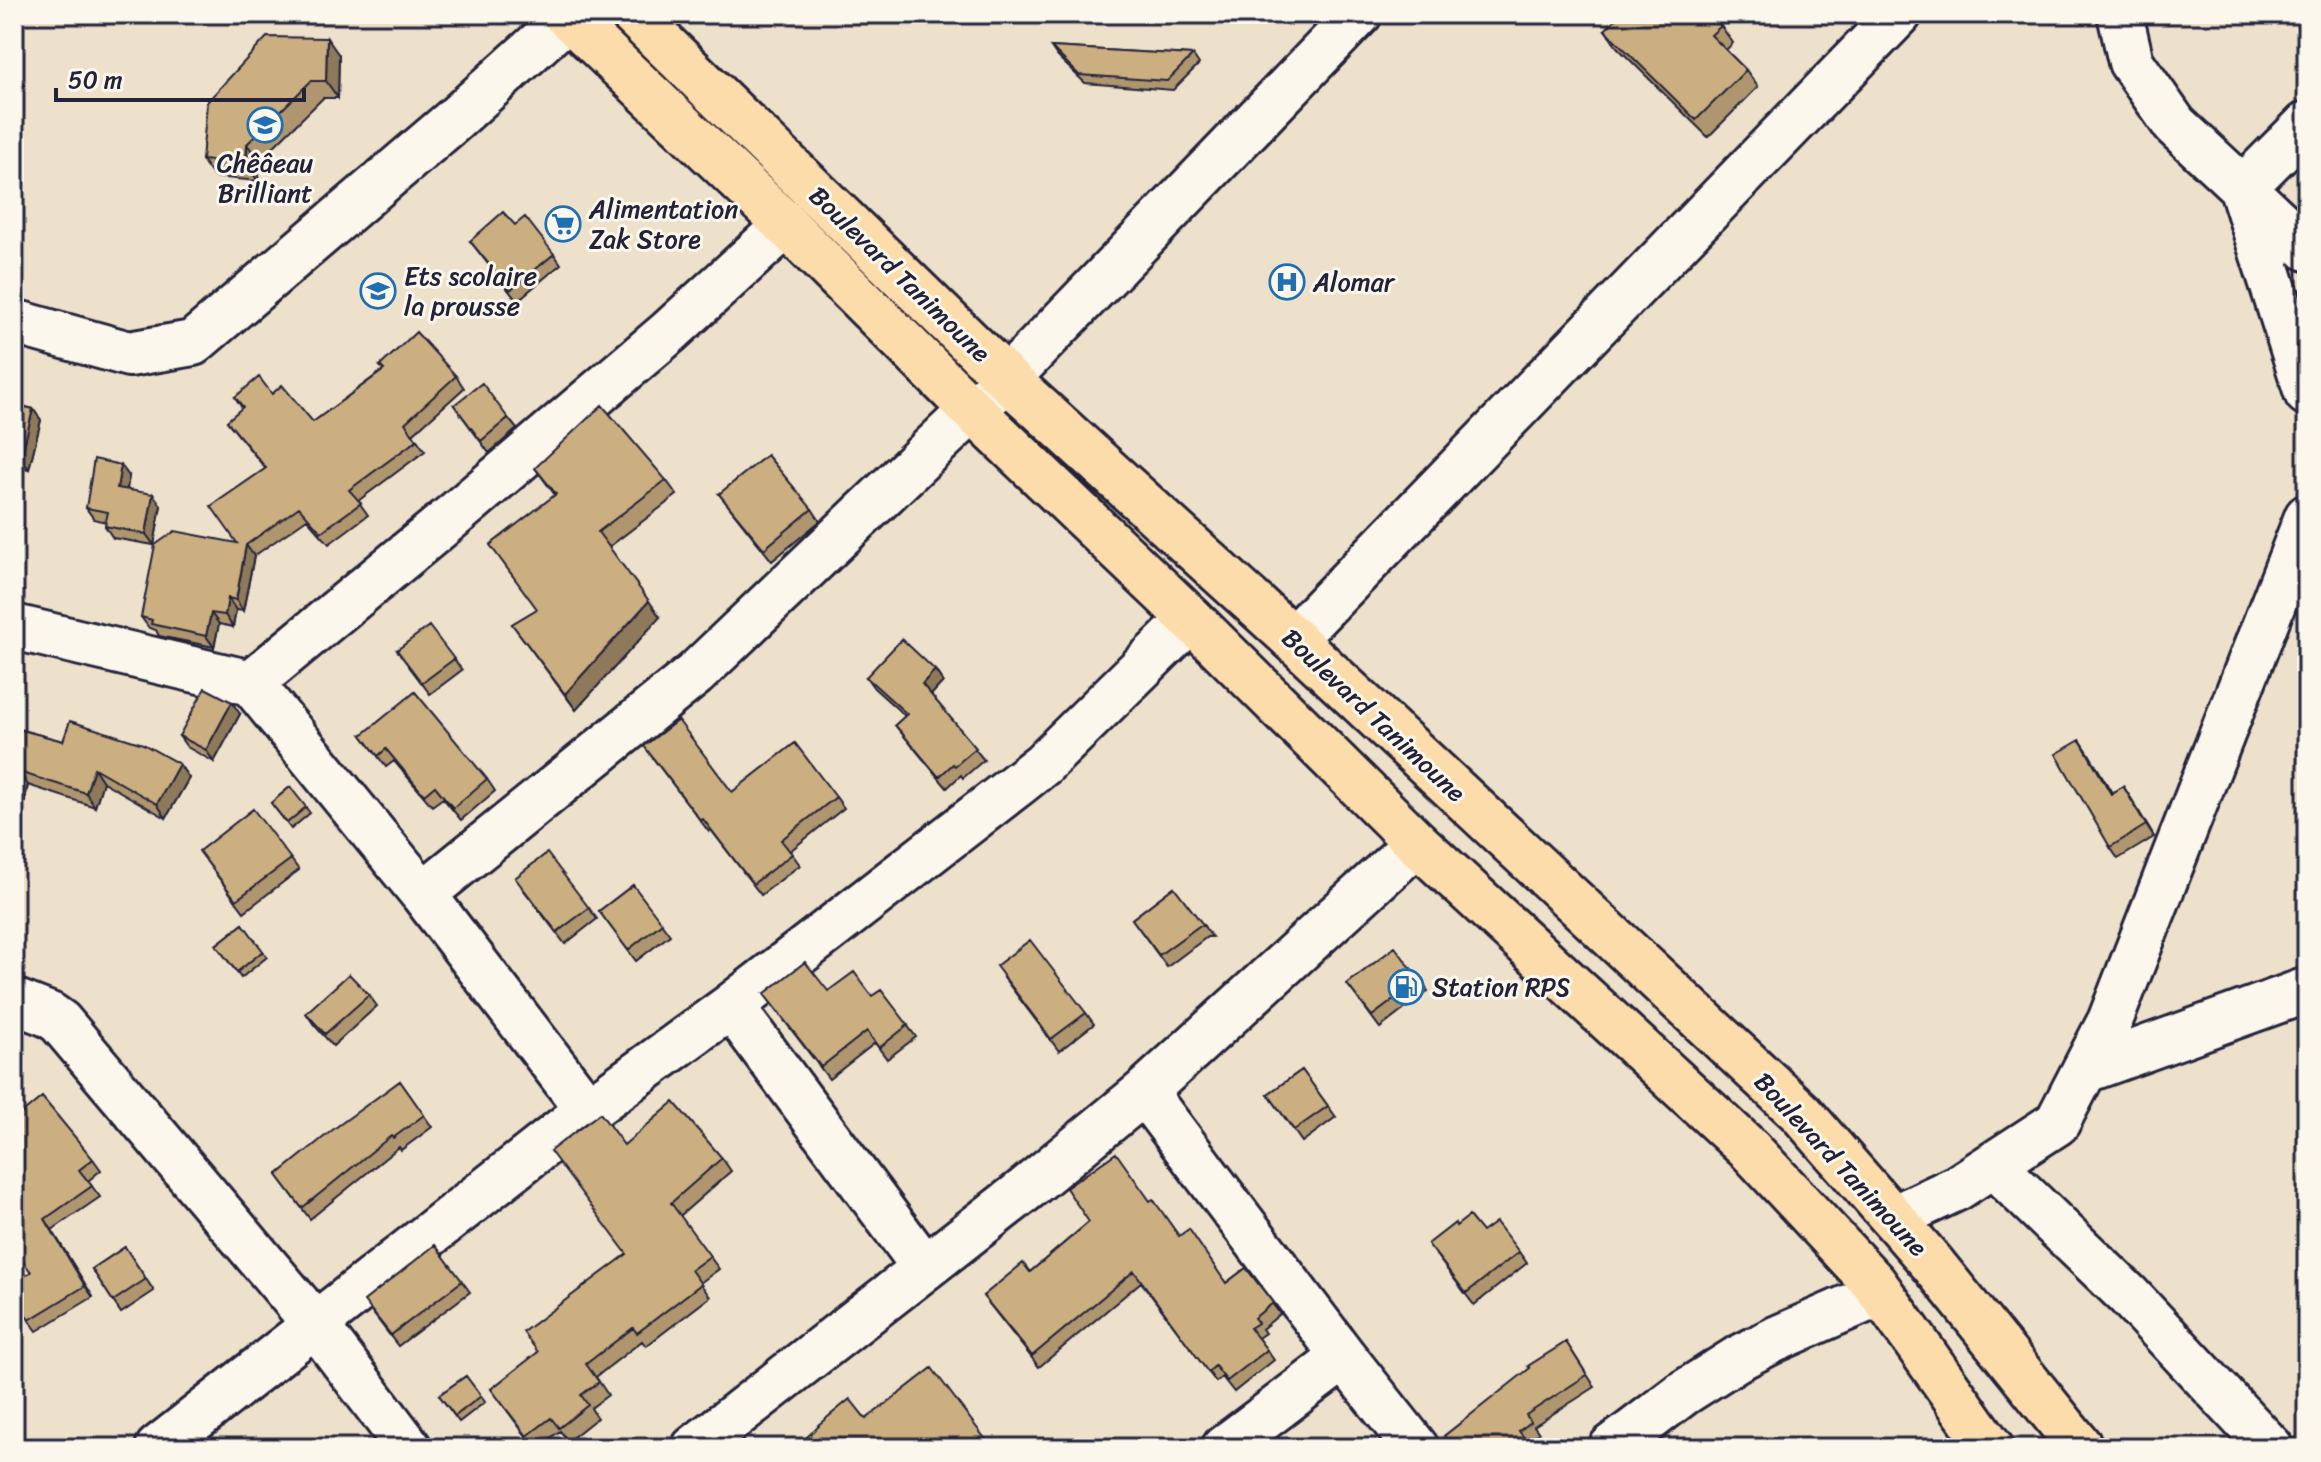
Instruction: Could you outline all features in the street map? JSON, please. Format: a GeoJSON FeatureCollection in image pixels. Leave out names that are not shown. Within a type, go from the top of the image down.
{"type":"FeatureCollection","features":[{"type":"Feature","properties":{"kind":"main road","name":"Boulevard Tanimoune"},"geometry":{"type":"LineString","coordinates":[[633,14],[1007,379],[1293,639],[1801,1113],[1942,1275],[2081,1448]]}},
{"type":"Feature","properties":{"kind":"main road","name":"Boulevard Tanimoune"},"geometry":{"type":"LineString","coordinates":[[567,15],[1191,619],[1417,843],[1751,1151],[1881,1293],[1991,1448]]}},
{"type":"Feature","properties":{"kind":"street"},"geometry":{"type":"LineString","coordinates":[[423,894],[695,674],[1007,379],[1359,14]]}},
{"type":"Feature","properties":{"kind":"street"},"geometry":{"type":"LineString","coordinates":[[1293,639],[1899,14]]}},
{"type":"Feature","properties":{"kind":"street"},"geometry":{"type":"LineString","coordinates":[[2120,14],[2131,62],[2175,125],[2307,248]]}},
{"type":"Feature","properties":{"kind":"street"},"geometry":{"type":"LineString","coordinates":[[14,322],[129,354],[193,343],[454,120],[567,15]]}},
{"type":"Feature","properties":{"kind":"street"},"geometry":{"type":"LineString","coordinates":[[2242,189],[2307,124]]}},
{"type":"Feature","properties":{"kind":"street"},"geometry":{"type":"LineString","coordinates":[[2242,189],[2307,393]]}},
{"type":"Feature","properties":{"kind":"street"},"geometry":{"type":"LineString","coordinates":[[251,683],[669,332],[786,225]]}},
{"type":"Feature","properties":{"kind":"street"},"geometry":{"type":"LineString","coordinates":[[1893,1218],[1957,1188],[2057,1123],[2110,1021],[2307,517]]}},
{"type":"Feature","properties":{"kind":"street"},"geometry":{"type":"LineString","coordinates":[[158,1448],[588,1110],[731,1006],[1043,764],[1191,619]]}},
{"type":"Feature","properties":{"kind":"street"},"geometry":{"type":"LineString","coordinates":[[14,627],[251,683],[423,894],[588,1110]]}},
{"type":"Feature","properties":{"kind":"street"},"geometry":{"type":"LineString","coordinates":[[694,1448],[1026,1189],[1144,1092],[1417,843]]}},
{"type":"Feature","properties":{"kind":"street"},"geometry":{"type":"LineString","coordinates":[[2086,1070],[2307,990]]}},
{"type":"Feature","properties":{"kind":"street"},"geometry":{"type":"LineString","coordinates":[[14,1001],[60,1022],[315,1324],[409,1448]]}},
{"type":"Feature","properties":{"kind":"street"},"geometry":{"type":"LineString","coordinates":[[731,1006],[925,1268]]}},
{"type":"Feature","properties":{"kind":"street"},"geometry":{"type":"LineString","coordinates":[[1144,1092],[1416,1448]]}},
{"type":"Feature","properties":{"kind":"street"},"geometry":{"type":"LineString","coordinates":[[1993,1165],[2128,1295],[2271,1448]]}},
{"type":"Feature","properties":{"kind":"street"},"geometry":{"type":"LineString","coordinates":[[1611,1448],[1682,1394],[1737,1359],[1881,1293]]}},
{"type":"Feature","properties":{"kind":"street"},"geometry":{"type":"LineString","coordinates":[[1224,1448],[1344,1357]]}},
{"type":"Feature","properties":{"kind":"building"},"geometry":{"type":"Polygon","coordinates":[[[1620,14],[1709,14],[1721,26],[1711,35],[1746,70],[1696,120],[1605,30],[1620,14]]]}},
{"type":"Feature","properties":{"kind":"building"},"geometry":{"type":"Polygon","coordinates":[[[267,37],[327,38],[326,81],[311,81],[247,144],[246,164],[202,160],[207,102],[267,37]]]}},
{"type":"Feature","properties":{"kind":"building"},"geometry":{"type":"Polygon","coordinates":[[[1051,47],[1193,55],[1167,81],[1079,75],[1051,47]]]}},
{"type":"Feature","properties":{"kind":"building"},"geometry":{"type":"Polygon","coordinates":[[[503,212],[515,225],[525,217],[554,254],[510,290],[470,241],[503,212]]]}},
{"type":"Feature","properties":{"kind":"building"},"geometry":{"type":"Polygon","coordinates":[[[416,332],[456,376],[405,423],[417,440],[349,490],[361,503],[321,532],[299,507],[246,545],[236,600],[228,598],[225,615],[211,613],[206,636],[151,624],[152,620],[141,617],[155,545],[175,531],[237,543],[211,506],[266,468],[227,421],[243,407],[235,397],[259,377],[272,394],[282,385],[313,422],[384,370],[380,366],[416,332]]]}},
{"type":"Feature","properties":{"kind":"building"},"geometry":{"type":"Polygon","coordinates":[[[482,383],[508,418],[481,441],[454,405],[482,383]]]}},
{"type":"Feature","properties":{"kind":"building"},"geometry":{"type":"Polygon","coordinates":[[[14,404],[33,409],[21,458],[14,456],[14,404]]]}},
{"type":"Feature","properties":{"kind":"building"},"geometry":{"type":"Polygon","coordinates":[[[602,405],[666,480],[598,532],[649,601],[565,694],[512,624],[537,609],[490,545],[556,494],[535,468],[602,405]]]}},
{"type":"Feature","properties":{"kind":"building"},"geometry":{"type":"Polygon","coordinates":[[[767,455],[812,509],[764,549],[719,494],[767,455]]]}},
{"type":"Feature","properties":{"kind":"building"},"geometry":{"type":"Polygon","coordinates":[[[94,459],[121,465],[117,488],[153,494],[146,534],[105,526],[108,512],[86,508],[94,459]]]}},
{"type":"Feature","properties":{"kind":"building"},"geometry":{"type":"Polygon","coordinates":[[[429,626],[454,659],[422,683],[397,650],[429,626]]]}},
{"type":"Feature","properties":{"kind":"building"},"geometry":{"type":"Polygon","coordinates":[[[902,639],[935,670],[922,684],[976,748],[939,777],[895,725],[907,714],[866,677],[902,639]]]}},
{"type":"Feature","properties":{"kind":"building"},"geometry":{"type":"Polygon","coordinates":[[[205,688],[232,702],[206,750],[179,736],[205,688]]]}},
{"type":"Feature","properties":{"kind":"building"},"geometry":{"type":"Polygon","coordinates":[[[415,692],[487,779],[453,808],[435,786],[424,795],[386,749],[378,756],[362,735],[415,692]]]}},
{"type":"Feature","properties":{"kind":"building"},"geometry":{"type":"Polygon","coordinates":[[[678,720],[732,792],[795,743],[836,797],[781,840],[792,854],[753,884],[644,746],[678,720]]]}},
{"type":"Feature","properties":{"kind":"building"},"geometry":{"type":"Polygon","coordinates":[[[70,721],[143,744],[179,764],[157,804],[94,768],[86,793],[19,772],[14,794],[14,728],[63,741],[70,721]]]}},
{"type":"Feature","properties":{"kind":"building"},"geometry":{"type":"Polygon","coordinates":[[[2080,740],[2111,794],[2123,786],[2146,825],[2110,847],[2056,754],[2080,740]]]}},
{"type":"Feature","properties":{"kind":"building"},"geometry":{"type":"Polygon","coordinates":[[[290,787],[306,807],[287,823],[271,803],[290,787]]]}},
{"type":"Feature","properties":{"kind":"building"},"geometry":{"type":"Polygon","coordinates":[[[253,809],[291,859],[236,900],[199,851],[253,809]]]}},
{"type":"Feature","properties":{"kind":"building"},"geometry":{"type":"Polygon","coordinates":[[[547,853],[589,908],[557,932],[515,878],[547,853]]]}},
{"type":"Feature","properties":{"kind":"building"},"geometry":{"type":"Polygon","coordinates":[[[633,885],[662,923],[628,950],[599,911],[633,885]]]}},
{"type":"Feature","properties":{"kind":"building"},"geometry":{"type":"Polygon","coordinates":[[[1174,887],[1204,926],[1199,926],[1159,955],[1132,919],[1174,887]]]}},
{"type":"Feature","properties":{"kind":"building"},"geometry":{"type":"Polygon","coordinates":[[[243,924],[263,951],[237,972],[216,945],[243,924]]]}},
{"type":"Feature","properties":{"kind":"building"},"geometry":{"type":"Polygon","coordinates":[[[1030,940],[1086,1013],[1051,1039],[996,966],[1030,940]]]}},
{"type":"Feature","properties":{"kind":"building"},"geometry":{"type":"Polygon","coordinates":[[[1395,947],[1420,980],[1372,1016],[1347,984],[1395,947]]]}},
{"type":"Feature","properties":{"kind":"building"},"geometry":{"type":"Polygon","coordinates":[[[805,962],[828,991],[854,972],[872,996],[881,990],[908,1025],[879,1048],[867,1031],[821,1067],[764,994],[805,962]]]}},
{"type":"Feature","properties":{"kind":"building"},"geometry":{"type":"Polygon","coordinates":[[[349,974],[369,995],[325,1034],[306,1013],[349,974]]]}},
{"type":"Feature","properties":{"kind":"building"},"geometry":{"type":"Polygon","coordinates":[[[1302,1070],[1328,1106],[1294,1130],[1268,1094],[1302,1070]]]}},
{"type":"Feature","properties":{"kind":"building"},"geometry":{"type":"Polygon","coordinates":[[[400,1081],[424,1115],[393,1138],[391,1136],[302,1208],[277,1175],[400,1081]]]}},
{"type":"Feature","properties":{"kind":"building"},"geometry":{"type":"Polygon","coordinates":[[[42,1097],[93,1159],[79,1170],[92,1186],[45,1219],[85,1286],[29,1320],[14,1295],[14,1282],[31,1272],[14,1250],[14,1120],[42,1097]]]}},
{"type":"Feature","properties":{"kind":"building"},"geometry":{"type":"Polygon","coordinates":[[[674,1102],[722,1158],[671,1203],[710,1256],[691,1270],[701,1284],[637,1333],[633,1328],[586,1364],[599,1382],[581,1395],[588,1405],[559,1428],[551,1418],[527,1436],[491,1389],[538,1352],[523,1332],[627,1254],[550,1151],[600,1113],[624,1145],[674,1102]]]}},
{"type":"Feature","properties":{"kind":"building"},"geometry":{"type":"Polygon","coordinates":[[[1116,1153],[1179,1236],[1189,1229],[1226,1283],[1246,1268],[1273,1303],[1254,1318],[1258,1323],[1250,1328],[1267,1350],[1227,1381],[1215,1366],[1208,1372],[1134,1271],[1032,1356],[983,1296],[1023,1263],[1030,1272],[1089,1222],[1066,1188],[1116,1153]]]}},
{"type":"Feature","properties":{"kind":"building"},"geometry":{"type":"Polygon","coordinates":[[[1469,1216],[1482,1232],[1496,1222],[1519,1252],[1466,1293],[1428,1244],[1469,1216]]]}},
{"type":"Feature","properties":{"kind":"building"},"geometry":{"type":"Polygon","coordinates":[[[435,1245],[462,1281],[391,1335],[364,1301],[435,1245]]]}},
{"type":"Feature","properties":{"kind":"building"},"geometry":{"type":"Polygon","coordinates":[[[125,1247],[146,1279],[113,1301],[92,1269],[125,1247]]]}},
{"type":"Feature","properties":{"kind":"building"},"geometry":{"type":"Polygon","coordinates":[[[1566,1342],[1587,1375],[1526,1415],[1531,1422],[1519,1431],[1531,1447],[1453,1448],[1444,1436],[1530,1368],[1528,1366],[1566,1342]]]}},
{"type":"Feature","properties":{"kind":"building"},"geometry":{"type":"Polygon","coordinates":[[[932,1368],[992,1448],[795,1448],[850,1399],[866,1419],[932,1368]]]}},
{"type":"Feature","properties":{"kind":"building"},"geometry":{"type":"Polygon","coordinates":[[[466,1376],[481,1396],[455,1416],[439,1395],[466,1376]]]}},
{"type":"Feature","properties":{"kind":"place","name":"Chêâeau Brilliant"},"geometry":{"type":"Point","coordinates":[265,125]}},
{"type":"Feature","properties":{"kind":"place","name":"Alimentation Zak Store"},"geometry":{"type":"Point","coordinates":[563,224]}},
{"type":"Feature","properties":{"kind":"place","name":"Alomar"},"geometry":{"type":"Point","coordinates":[1287,282]}},
{"type":"Feature","properties":{"kind":"place","name":"Ets scolaire la prousse"},"geometry":{"type":"Point","coordinates":[378,291]}},
{"type":"Feature","properties":{"kind":"place","name":"Station RPS"},"geometry":{"type":"Point","coordinates":[1406,987]}}]}
